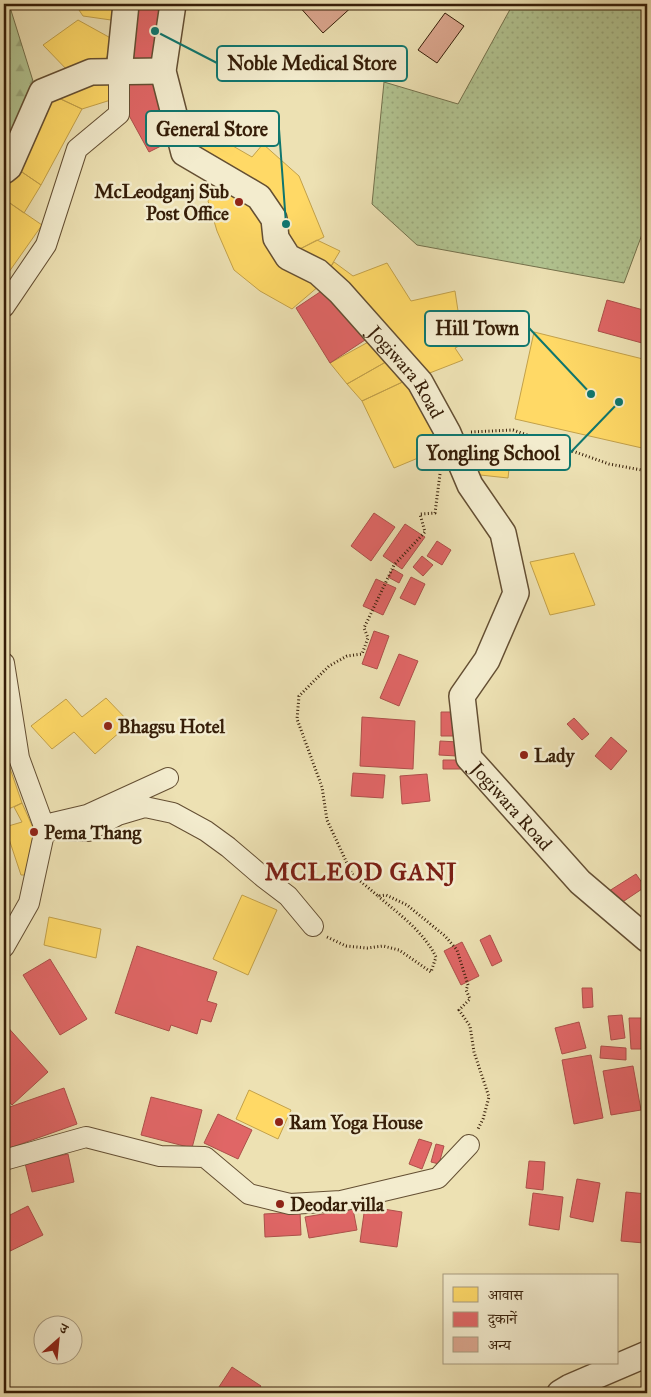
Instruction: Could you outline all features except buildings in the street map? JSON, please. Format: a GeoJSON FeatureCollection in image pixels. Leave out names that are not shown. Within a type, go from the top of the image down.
{"type":"FeatureCollection","features":[{"type":"Feature","properties":{"kind":"street"},"geometry":{"type":"LineString","coordinates":[[4,307],[46,245],[77,149],[119,114],[119,72],[126,4]]}},
{"type":"Feature","properties":{"kind":"street","name":"Jogiwara Road"},"geometry":{"type":"LineString","coordinates":[[173,4],[163,70],[184,153],[259,197],[274,219],[276,238],[288,257],[318,272],[340,292],[420,382],[448,433],[470,485],[502,533],[516,593],[487,660],[462,696],[469,758],[580,882],[647,939]]}},
{"type":"Feature","properties":{"kind":"street"},"geometry":{"type":"LineString","coordinates":[[4,171],[9,167],[42,92],[91,72],[163,70]]}},
{"type":"Feature","properties":{"kind":"street"},"geometry":{"type":"LineString","coordinates":[[4,663],[19,758],[44,827],[29,903],[4,947]]}},
{"type":"Feature","properties":{"kind":"street"},"geometry":{"type":"LineString","coordinates":[[44,827],[87,814],[168,778]]}},
{"type":"Feature","properties":{"kind":"street"},"geometry":{"type":"LineString","coordinates":[[44,827],[88,831],[118,815],[145,807],[173,813],[206,831],[228,847],[288,896],[312,926]]}},
{"type":"Feature","properties":{"kind":"street"},"geometry":{"type":"LineString","coordinates":[[4,1160],[86,1138],[160,1156],[205,1157],[249,1194],[290,1204],[341,1201],[438,1178],[469,1145]]}},
{"type":"Feature","properties":{"kind":"street"},"geometry":{"type":"LineString","coordinates":[[560,1393],[570,1386],[647,1354]]}},
{"type":"Feature","properties":{"kind":"path"},"geometry":{"type":"LineString","coordinates":[[448,433],[513,430],[609,464],[647,471]]}},
{"type":"Feature","properties":{"kind":"path"},"geometry":{"type":"LineString","coordinates":[[312,926],[327,937],[346,946],[367,948],[383,946],[399,950],[431,972],[436,957],[429,943],[413,925],[352,874],[327,820],[322,786],[297,719],[299,696],[329,666],[347,656],[362,654],[368,638],[364,628],[394,566],[425,532],[420,514],[435,513],[441,468]]}},
{"type":"Feature","properties":{"kind":"path"},"geometry":{"type":"LineString","coordinates":[[378,896],[386,895],[407,905],[445,936],[456,950],[468,985],[466,990],[470,999],[459,1010],[470,1026],[474,1052],[489,1097],[483,1118],[469,1145]]}},
{"type":"Feature","properties":{"kind":"green space"},"geometry":{"type":"Polygon","coordinates":[[[4,4],[9,4],[33,81],[4,150],[4,4]]]}},
{"type":"Feature","properties":{"kind":"green space"},"geometry":{"type":"Polygon","coordinates":[[[513,4],[647,4],[647,221],[624,283],[417,245],[372,204],[384,82],[458,104],[513,4]]]}},
{"type":"Feature","properties":{"kind":"place","name":"Noble Medical Store"},"geometry":{"type":"Point","coordinates":[155,31]}},
{"type":"Feature","properties":{"kind":"place","name":"McLeodganj Sub Post Office"},"geometry":{"type":"Point","coordinates":[239,202]}},
{"type":"Feature","properties":{"kind":"place","name":"General Store"},"geometry":{"type":"Point","coordinates":[286,224]}},
{"type":"Feature","properties":{"kind":"place","name":"Hill Town"},"geometry":{"type":"Point","coordinates":[591,394]}},
{"type":"Feature","properties":{"kind":"place","name":"Yongling School"},"geometry":{"type":"Point","coordinates":[619,402]}},
{"type":"Feature","properties":{"kind":"place","name":"Bhagsu Hotel"},"geometry":{"type":"Point","coordinates":[108,726]}},
{"type":"Feature","properties":{"kind":"place","name":"Lady"},"geometry":{"type":"Point","coordinates":[524,755]}},
{"type":"Feature","properties":{"kind":"place","name":"Pema Thang"},"geometry":{"type":"Point","coordinates":[34,832]}},
{"type":"Feature","properties":{"kind":"place","name":"Ram Yoga House"},"geometry":{"type":"Point","coordinates":[279,1122]}},
{"type":"Feature","properties":{"kind":"place","name":"Deodar villa"},"geometry":{"type":"Point","coordinates":[280,1204]}},
{"type":"Feature","properties":{"kind":"district","name":"MCLEOD GANJ"},"geometry":{"type":"Point","coordinates":[361,872]}}]}
